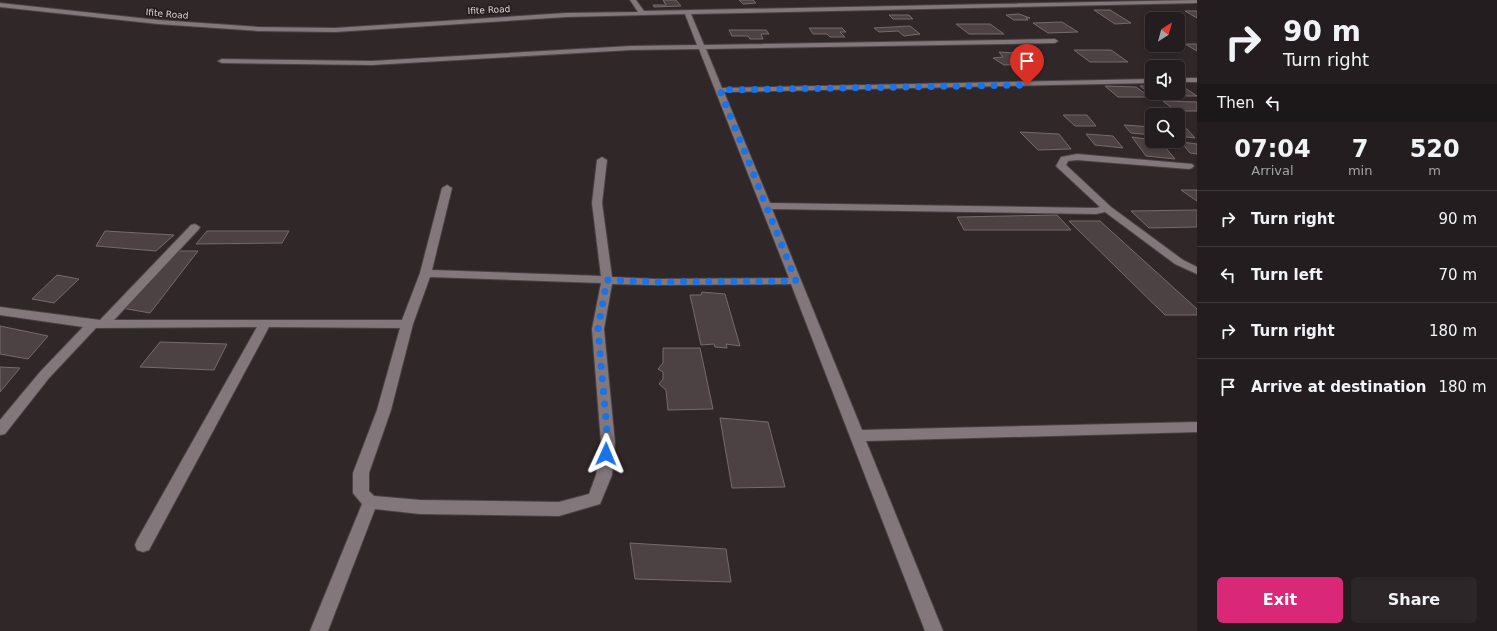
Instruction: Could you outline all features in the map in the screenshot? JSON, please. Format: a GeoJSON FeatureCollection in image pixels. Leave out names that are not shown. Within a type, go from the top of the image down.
{"type":"FeatureCollection","features":[{"type":"Feature","properties":{"kind":"street"},"geometry":{"type":"LineString","coordinates":[[633,0],[642,13]]}},
{"type":"Feature","properties":{"kind":"street"},"geometry":{"type":"LineString","coordinates":[[888,0],[899,7]]}},
{"type":"Feature","properties":{"kind":"street"},"geometry":{"type":"LineString","coordinates":[[994,0],[1002,4]]}},
{"type":"Feature","properties":{"kind":"street","name":"Ifite Road"},"geometry":{"type":"LineString","coordinates":[[0,5],[165,23],[297,30],[369,29],[477,20],[642,13],[1124,1],[1192,1]]}},
{"type":"Feature","properties":{"kind":"street"},"geometry":{"type":"LineString","coordinates":[[16,7],[29,2]]}},
{"type":"Feature","properties":{"kind":"street"},"geometry":{"type":"LineString","coordinates":[[687,12],[720,90],[934,631]]}},
{"type":"Feature","properties":{"kind":"street"},"geometry":{"type":"LineString","coordinates":[[222,61],[317,64],[380,63],[631,48],[1055,41]]}},
{"type":"Feature","properties":{"kind":"street"},"geometry":{"type":"LineString","coordinates":[[1185,80],[1197,80]]}},
{"type":"Feature","properties":{"kind":"street"},"geometry":{"type":"LineString","coordinates":[[720,90],[1145,81]]}},
{"type":"Feature","properties":{"kind":"street"},"geometry":{"type":"LineString","coordinates":[[1189,166],[1077,157],[1064,159],[1061,166],[1106,209],[1179,262],[1197,271]]}},
{"type":"Feature","properties":{"kind":"street"},"geometry":{"type":"LineString","coordinates":[[447,188],[426,273],[407,324],[384,410],[361,473],[361,493],[370,502],[420,507],[559,508],[595,500],[604,475],[608,443],[598,329],[607,280],[597,203],[602,160]]}},
{"type":"Feature","properties":{"kind":"street"},"geometry":{"type":"LineString","coordinates":[[766,206],[1096,211],[1106,209]]}},
{"type":"Feature","properties":{"kind":"street"},"geometry":{"type":"LineString","coordinates":[[0,430],[34,385],[69,346],[98,324],[195,228]]}},
{"type":"Feature","properties":{"kind":"street"},"geometry":{"type":"LineString","coordinates":[[426,273],[655,282],[796,281]]}},
{"type":"Feature","properties":{"kind":"street"},"geometry":{"type":"LineString","coordinates":[[0,311],[98,324],[168,322],[407,324]]}},
{"type":"Feature","properties":{"kind":"street"},"geometry":{"type":"LineString","coordinates":[[143,545],[265,323]]}},
{"type":"Feature","properties":{"kind":"street"},"geometry":{"type":"LineString","coordinates":[[858,436],[1197,427]]}},
{"type":"Feature","properties":{"kind":"street"},"geometry":{"type":"LineString","coordinates":[[319,631],[370,502]]}},
{"type":"Feature","properties":{"kind":"building"},"geometry":{"type":"Polygon","coordinates":[[[663,0],[676,0],[681,6],[654,7],[653,5],[666,5],[663,0]]]}},
{"type":"Feature","properties":{"kind":"building"},"geometry":{"type":"Polygon","coordinates":[[[739,0],[753,0],[756,3],[743,4],[739,0]]]}},
{"type":"Feature","properties":{"kind":"building"},"geometry":{"type":"Polygon","coordinates":[[[1094,10],[1110,10],[1131,23],[1115,24],[1094,10]]]}},
{"type":"Feature","properties":{"kind":"building"},"geometry":{"type":"Polygon","coordinates":[[[1185,11],[1197,11],[1197,18],[1185,11]]]}},
{"type":"Feature","properties":{"kind":"building"},"geometry":{"type":"Polygon","coordinates":[[[1019,14],[1030,18],[1026,18],[1028,20],[1014,20],[1006,15],[1019,14]]]}},
{"type":"Feature","properties":{"kind":"building"},"geometry":{"type":"Polygon","coordinates":[[[889,15],[909,15],[913,19],[893,19],[889,15]]]}},
{"type":"Feature","properties":{"kind":"building"},"geometry":{"type":"Polygon","coordinates":[[[1062,22],[1078,32],[1048,33],[1033,23],[1062,22]]]}},
{"type":"Feature","properties":{"kind":"building"},"geometry":{"type":"Polygon","coordinates":[[[956,24],[990,24],[1004,34],[969,34],[956,24]]]}},
{"type":"Feature","properties":{"kind":"building"},"geometry":{"type":"Polygon","coordinates":[[[910,26],[920,34],[904,36],[898,31],[879,32],[874,28],[910,26]]]}},
{"type":"Feature","properties":{"kind":"building"},"geometry":{"type":"Polygon","coordinates":[[[809,28],[842,28],[846,32],[840,32],[845,37],[830,37],[827,34],[813,34],[809,28]]]}},
{"type":"Feature","properties":{"kind":"building"},"geometry":{"type":"Polygon","coordinates":[[[729,30],[766,30],[769,34],[761,34],[763,39],[750,39],[748,36],[732,36],[729,30]]]}},
{"type":"Feature","properties":{"kind":"building"},"geometry":{"type":"Polygon","coordinates":[[[1185,44],[1197,44],[1197,51],[1185,44]]]}},
{"type":"Feature","properties":{"kind":"building"},"geometry":{"type":"Polygon","coordinates":[[[1074,50],[1111,50],[1128,62],[1090,62],[1074,50]]]}},
{"type":"Feature","properties":{"kind":"building"},"geometry":{"type":"Polygon","coordinates":[[[999,52],[1014,53],[1020,57],[1027,56],[1038,64],[1004,65],[993,58],[1003,57],[999,52]]]}},
{"type":"Feature","properties":{"kind":"building"},"geometry":{"type":"Polygon","coordinates":[[[1105,86],[1136,87],[1145,93],[1145,97],[1118,97],[1105,86]]]}},
{"type":"Feature","properties":{"kind":"building"},"geometry":{"type":"Polygon","coordinates":[[[1185,88],[1197,96],[1185,96],[1185,88]]]}},
{"type":"Feature","properties":{"kind":"building"},"geometry":{"type":"Polygon","coordinates":[[[1163,101],[1197,102],[1197,111],[1185,111],[1185,108],[1172,108],[1163,101]]]}},
{"type":"Feature","properties":{"kind":"building"},"geometry":{"type":"Polygon","coordinates":[[[1063,115],[1087,115],[1096,126],[1075,126],[1063,115]]]}},
{"type":"Feature","properties":{"kind":"building"},"geometry":{"type":"Polygon","coordinates":[[[1124,125],[1145,126],[1145,134],[1131,133],[1124,125]]]}},
{"type":"Feature","properties":{"kind":"building"},"geometry":{"type":"Polygon","coordinates":[[[1185,129],[1187,129],[1195,138],[1185,137],[1185,129]]]}},
{"type":"Feature","properties":{"kind":"building"},"geometry":{"type":"Polygon","coordinates":[[[1020,132],[1059,134],[1071,149],[1038,150],[1020,132]]]}},
{"type":"Feature","properties":{"kind":"building"},"geometry":{"type":"Polygon","coordinates":[[[1086,134],[1113,136],[1123,148],[1095,145],[1086,134]]]}},
{"type":"Feature","properties":{"kind":"building"},"geometry":{"type":"Polygon","coordinates":[[[1132,137],[1145,139],[1145,148],[1166,148],[1175,159],[1146,156],[1132,137]]]}},
{"type":"Feature","properties":{"kind":"building"},"geometry":{"type":"Polygon","coordinates":[[[1185,142],[1197,144],[1197,154],[1190,153],[1185,147],[1185,142]]]}},
{"type":"Feature","properties":{"kind":"building"},"geometry":{"type":"Polygon","coordinates":[[[1181,190],[1197,190],[1197,201],[1181,190]]]}},
{"type":"Feature","properties":{"kind":"building"},"geometry":{"type":"Polygon","coordinates":[[[1197,210],[1197,227],[1149,228],[1131,211],[1197,210]]]}},
{"type":"Feature","properties":{"kind":"building"},"geometry":{"type":"Polygon","coordinates":[[[1057,215],[1071,230],[964,230],[957,217],[1057,215]]]}},
{"type":"Feature","properties":{"kind":"building"},"geometry":{"type":"Polygon","coordinates":[[[1069,221],[1100,221],[1197,309],[1197,315],[1165,315],[1069,221]]]}},
{"type":"Feature","properties":{"kind":"building"},"geometry":{"type":"Polygon","coordinates":[[[105,231],[174,235],[156,251],[96,246],[105,231]]]}},
{"type":"Feature","properties":{"kind":"building"},"geometry":{"type":"Polygon","coordinates":[[[207,231],[289,231],[282,243],[196,244],[207,231]]]}},
{"type":"Feature","properties":{"kind":"building"},"geometry":{"type":"Polygon","coordinates":[[[176,251],[198,251],[150,313],[122,308],[176,251]]]}},
{"type":"Feature","properties":{"kind":"building"},"geometry":{"type":"Polygon","coordinates":[[[57,275],[79,279],[54,303],[32,299],[57,275]]]}},
{"type":"Feature","properties":{"kind":"building"},"geometry":{"type":"Polygon","coordinates":[[[702,292],[725,294],[740,346],[726,344],[727,348],[715,347],[714,344],[701,345],[690,295],[701,295],[702,292]]]}},
{"type":"Feature","properties":{"kind":"building"},"geometry":{"type":"Polygon","coordinates":[[[0,326],[48,336],[28,359],[0,354],[0,326]]]}},
{"type":"Feature","properties":{"kind":"building"},"geometry":{"type":"Polygon","coordinates":[[[160,342],[227,344],[214,370],[140,367],[160,342]]]}},
{"type":"Feature","properties":{"kind":"building"},"geometry":{"type":"Polygon","coordinates":[[[663,348],[700,348],[713,409],[668,410],[666,390],[659,384],[663,379],[663,372],[658,369],[663,363],[663,348]]]}},
{"type":"Feature","properties":{"kind":"building"},"geometry":{"type":"Polygon","coordinates":[[[0,367],[20,368],[0,392],[0,367]]]}},
{"type":"Feature","properties":{"kind":"building"},"geometry":{"type":"Polygon","coordinates":[[[720,418],[768,422],[785,487],[732,488],[720,418]]]}},
{"type":"Feature","properties":{"kind":"building"},"geometry":{"type":"Polygon","coordinates":[[[630,543],[726,549],[731,582],[635,579],[630,543]]]}},
{"type":"Feature","properties":{"kind":"route"},"geometry":{"type":"LineString","coordinates":[[606,454],[608,443],[598,329],[607,280],[655,282],[796,281],[720,90],[1027,85]]}}]}
